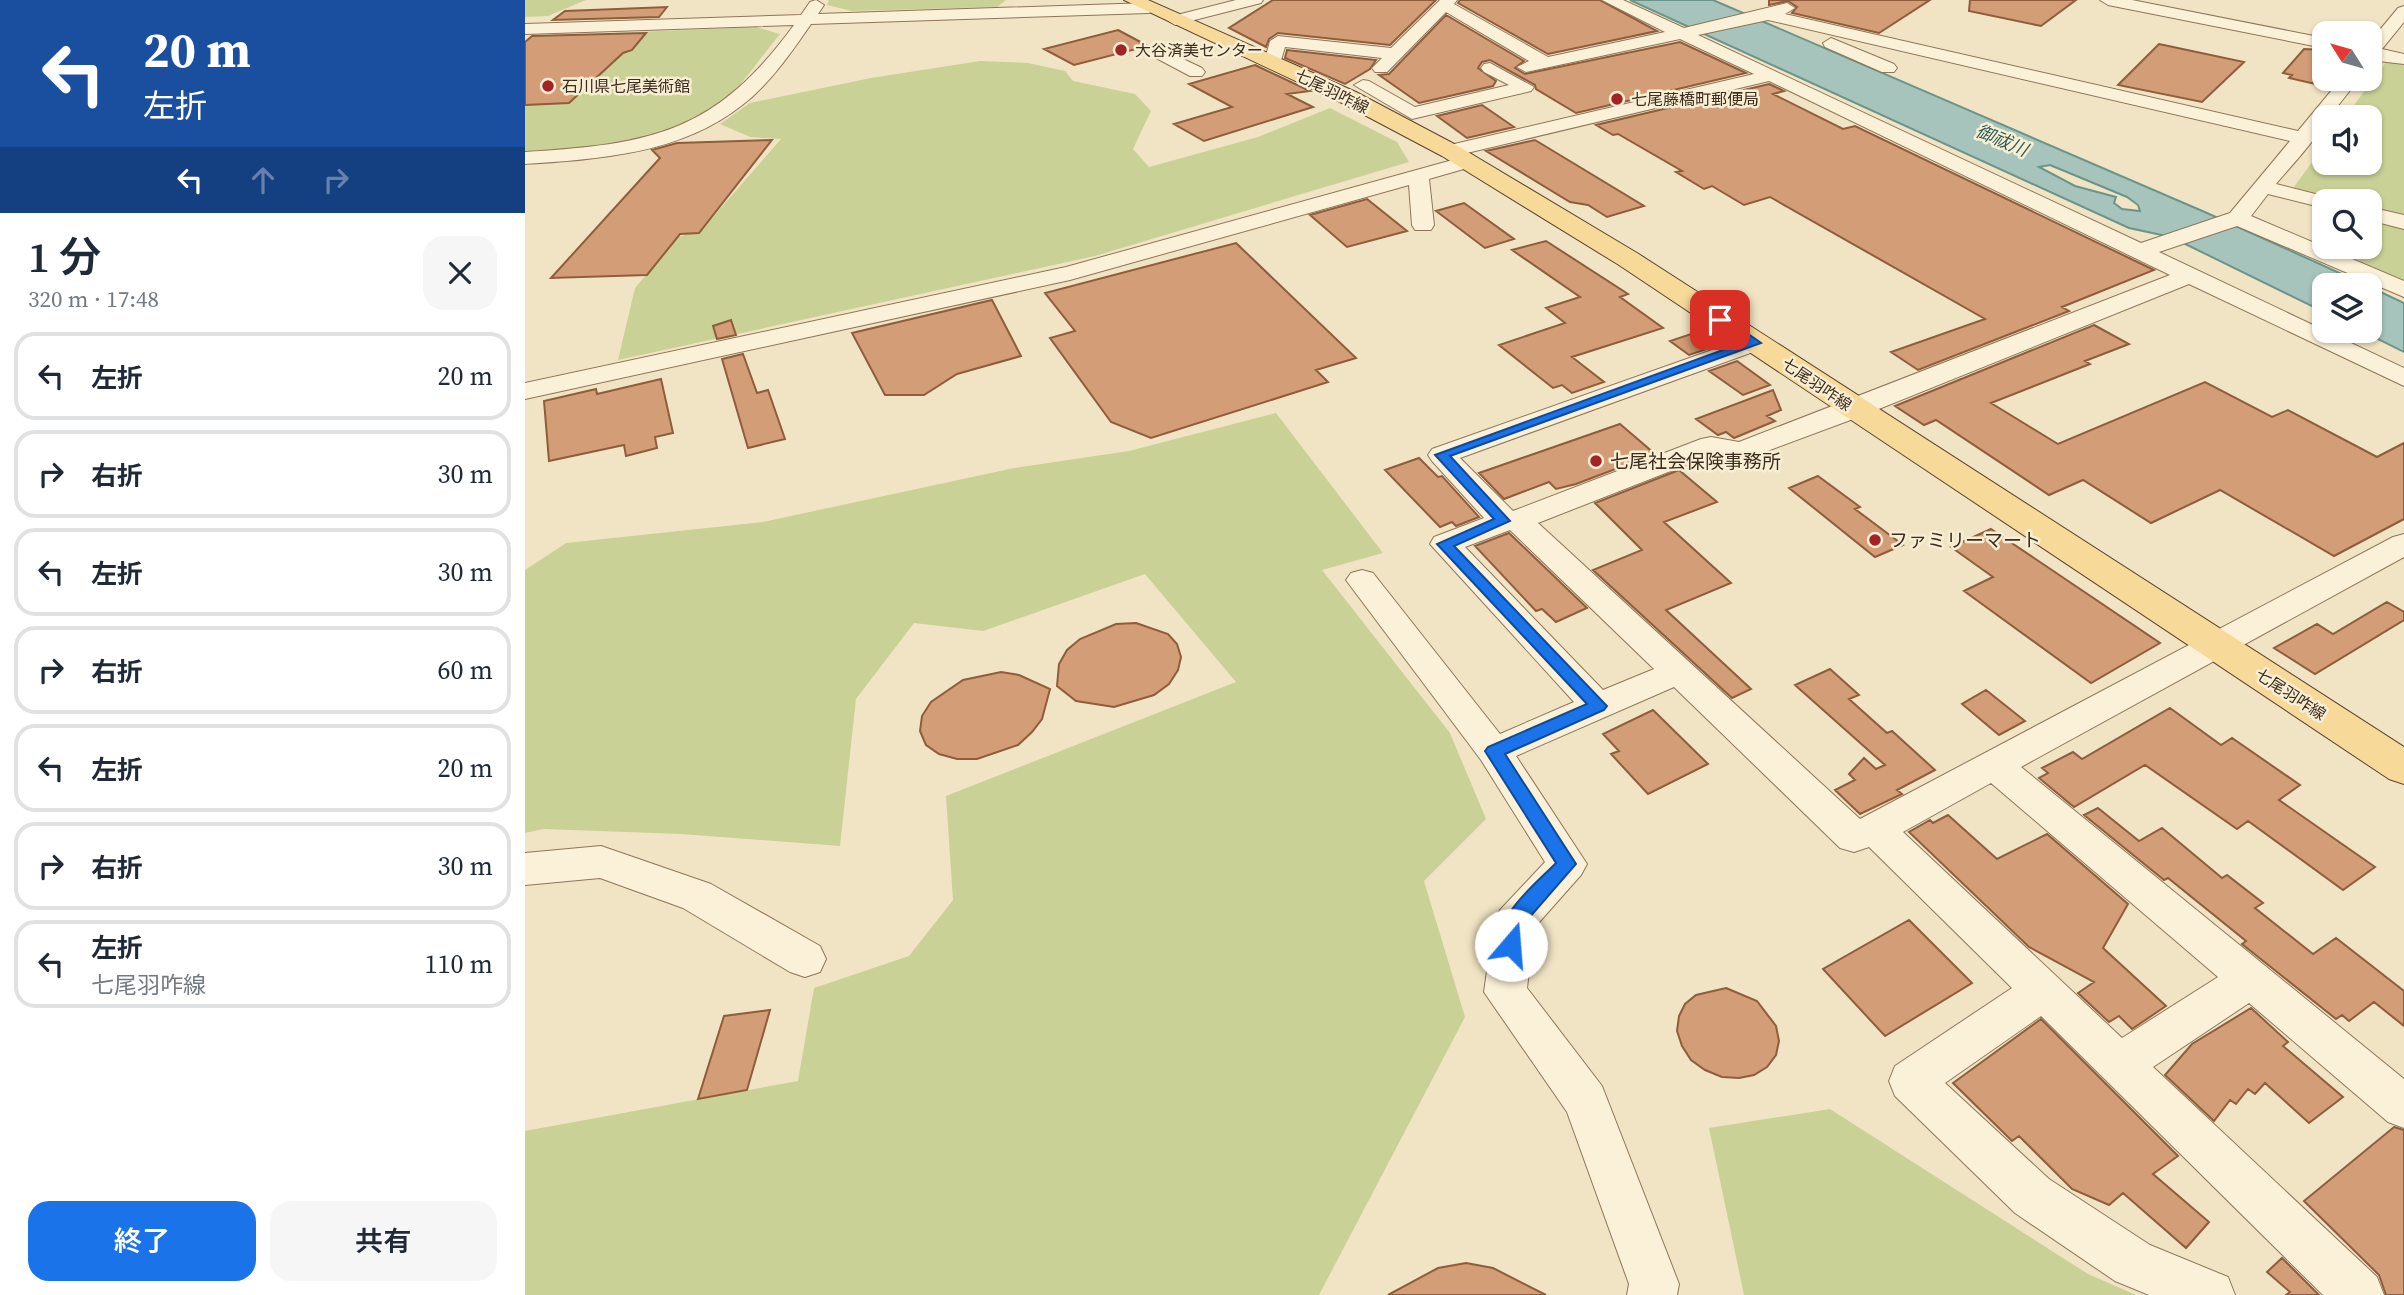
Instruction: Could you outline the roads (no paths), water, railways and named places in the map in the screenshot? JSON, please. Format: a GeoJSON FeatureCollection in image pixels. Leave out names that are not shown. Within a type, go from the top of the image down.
{"type":"FeatureCollection","features":[{"type":"Feature","properties":{"kind":"main road","name":"七尾羽咋線"},"geometry":{"type":"LineString","coordinates":[[1152,9],[1273,63],[1355,91],[1628,259],[2404,768]]}},
{"type":"Feature","properties":{"kind":"street"},"geometry":{"type":"LineString","coordinates":[[525,158],[597,153],[630,146],[673,135],[712,118],[736,101],[794,38],[819,0]]}},
{"type":"Feature","properties":{"kind":"street"},"geometry":{"type":"LineString","coordinates":[[1240,22],[1249,18],[1262,0]]}},
{"type":"Feature","properties":{"kind":"street"},"geometry":{"type":"LineString","coordinates":[[1610,0],[1768,76],[1958,161],[2404,378]]}},
{"type":"Feature","properties":{"kind":"street"},"geometry":{"type":"LineString","coordinates":[[1545,63],[1447,2],[1355,91],[1412,113],[1525,87],[1495,71],[1545,63],[1768,15],[1801,0]]}},
{"type":"Feature","properties":{"kind":"street"},"geometry":{"type":"LineString","coordinates":[[2108,0],[2312,41]]}},
{"type":"Feature","properties":{"kind":"street"},"geometry":{"type":"LineString","coordinates":[[525,29],[1152,9],[1241,1]]}},
{"type":"Feature","properties":{"kind":"street"},"geometry":{"type":"LineString","coordinates":[[1744,5],[1888,68]]}},
{"type":"Feature","properties":{"kind":"street"},"geometry":{"type":"LineString","coordinates":[[2382,38],[2404,11]]}},
{"type":"Feature","properties":{"kind":"street"},"geometry":{"type":"LineString","coordinates":[[1768,15],[2304,138]]}},
{"type":"Feature","properties":{"kind":"street"},"geometry":{"type":"LineString","coordinates":[[534,44],[553,28]]}},
{"type":"Feature","properties":{"kind":"street"},"geometry":{"type":"LineString","coordinates":[[1273,63],[1278,41],[1395,54]]}},
{"type":"Feature","properties":{"kind":"street"},"geometry":{"type":"LineString","coordinates":[[1162,54],[1196,72]]}},
{"type":"Feature","properties":{"kind":"street"},"geometry":{"type":"LineString","coordinates":[[2382,55],[2404,59]]}},
{"type":"Feature","properties":{"kind":"street"},"geometry":{"type":"LineString","coordinates":[[525,391],[1070,273],[1418,176],[1459,157],[1768,76]]}},
{"type":"Feature","properties":{"kind":"street"},"geometry":{"type":"LineString","coordinates":[[2142,250],[2238,218],[2266,187],[2341,91]]}},
{"type":"Feature","properties":{"kind":"street"},"geometry":{"type":"LineString","coordinates":[[1418,176],[1423,225]]}},
{"type":"Feature","properties":{"kind":"street"},"geometry":{"type":"LineString","coordinates":[[2266,187],[2312,199]]}},
{"type":"Feature","properties":{"kind":"street"},"geometry":{"type":"LineString","coordinates":[[2382,216],[2404,222]]}},
{"type":"Feature","properties":{"kind":"street"},"geometry":{"type":"LineString","coordinates":[[2238,218],[2404,290]]}},
{"type":"Feature","properties":{"kind":"street"},"geometry":{"type":"LineString","coordinates":[[1598,706],[1445,544],[1711,445],[1741,451],[1855,410],[2190,275]]}},
{"type":"Feature","properties":{"kind":"street"},"geometry":{"type":"LineString","coordinates":[[1755,343],[1442,455],[1510,521],[1678,672],[1854,837],[1875,829],[2404,544]]}},
{"type":"Feature","properties":{"kind":"street"},"geometry":{"type":"LineString","coordinates":[[1362,580],[1494,751],[1567,864],[1514,922],[1505,992],[1586,1101],[1654,1284],[1652,1295]]}},
{"type":"Feature","properties":{"kind":"street"},"geometry":{"type":"LineString","coordinates":[[1494,751],[1678,672]]}},
{"type":"Feature","properties":{"kind":"street"},"geometry":{"type":"LineString","coordinates":[[1994,765],[2404,1107]]}},
{"type":"Feature","properties":{"kind":"street"},"geometry":{"type":"LineString","coordinates":[[1875,829],[2359,1295]]}},
{"type":"Feature","properties":{"kind":"street"},"geometry":{"type":"LineString","coordinates":[[528,873],[601,862],[697,897],[805,959]]}},
{"type":"Feature","properties":{"kind":"street"},"geometry":{"type":"LineString","coordinates":[[2119,1064],[2251,979]]}},
{"type":"Feature","properties":{"kind":"street"},"geometry":{"type":"LineString","coordinates":[[2043,991],[1911,1081],[2032,1196],[2133,1263],[2210,1295]]}},
{"type":"Feature","properties":{"kind":"water"},"geometry":{"type":"Polygon","coordinates":[[[1630,0],[1713,0],[2340,273],[2312,273],[2312,306],[2171,237],[2129,228],[1630,0]],[[1884,90],[1954,119],[1965,120],[1950,109],[1903,93],[1884,90]],[[2050,165],[2039,167],[2075,186],[2116,197],[2114,203],[2122,209],[2140,211],[2138,205],[2127,197],[2050,165]]]}},
{"type":"Feature","properties":{"kind":"water"},"geometry":{"type":"Polygon","coordinates":[[[2382,293],[2404,303],[2404,352],[2382,341],[2382,293]]]}},
{"type":"Feature","properties":{"kind":"waterway","name":"御祓川"},"geometry":{"type":"LineString","coordinates":[[1821,60],[2028,150]]}},
{"type":"Feature","properties":{"kind":"place","name":"大谷済美センター"},"geometry":{"type":"Point","coordinates":[1121,50]}},
{"type":"Feature","properties":{"kind":"place","name":"石川県七尾美術館"},"geometry":{"type":"Point","coordinates":[548,86]}},
{"type":"Feature","properties":{"kind":"place","name":"七尾藤橋町郵便局"},"geometry":{"type":"Point","coordinates":[1617,99]}},
{"type":"Feature","properties":{"kind":"place","name":"七尾社会保険事務所"},"geometry":{"type":"Point","coordinates":[1596,461]}},
{"type":"Feature","properties":{"kind":"place","name":"ファミリーマート"},"geometry":{"type":"Point","coordinates":[1875,540]}}]}
